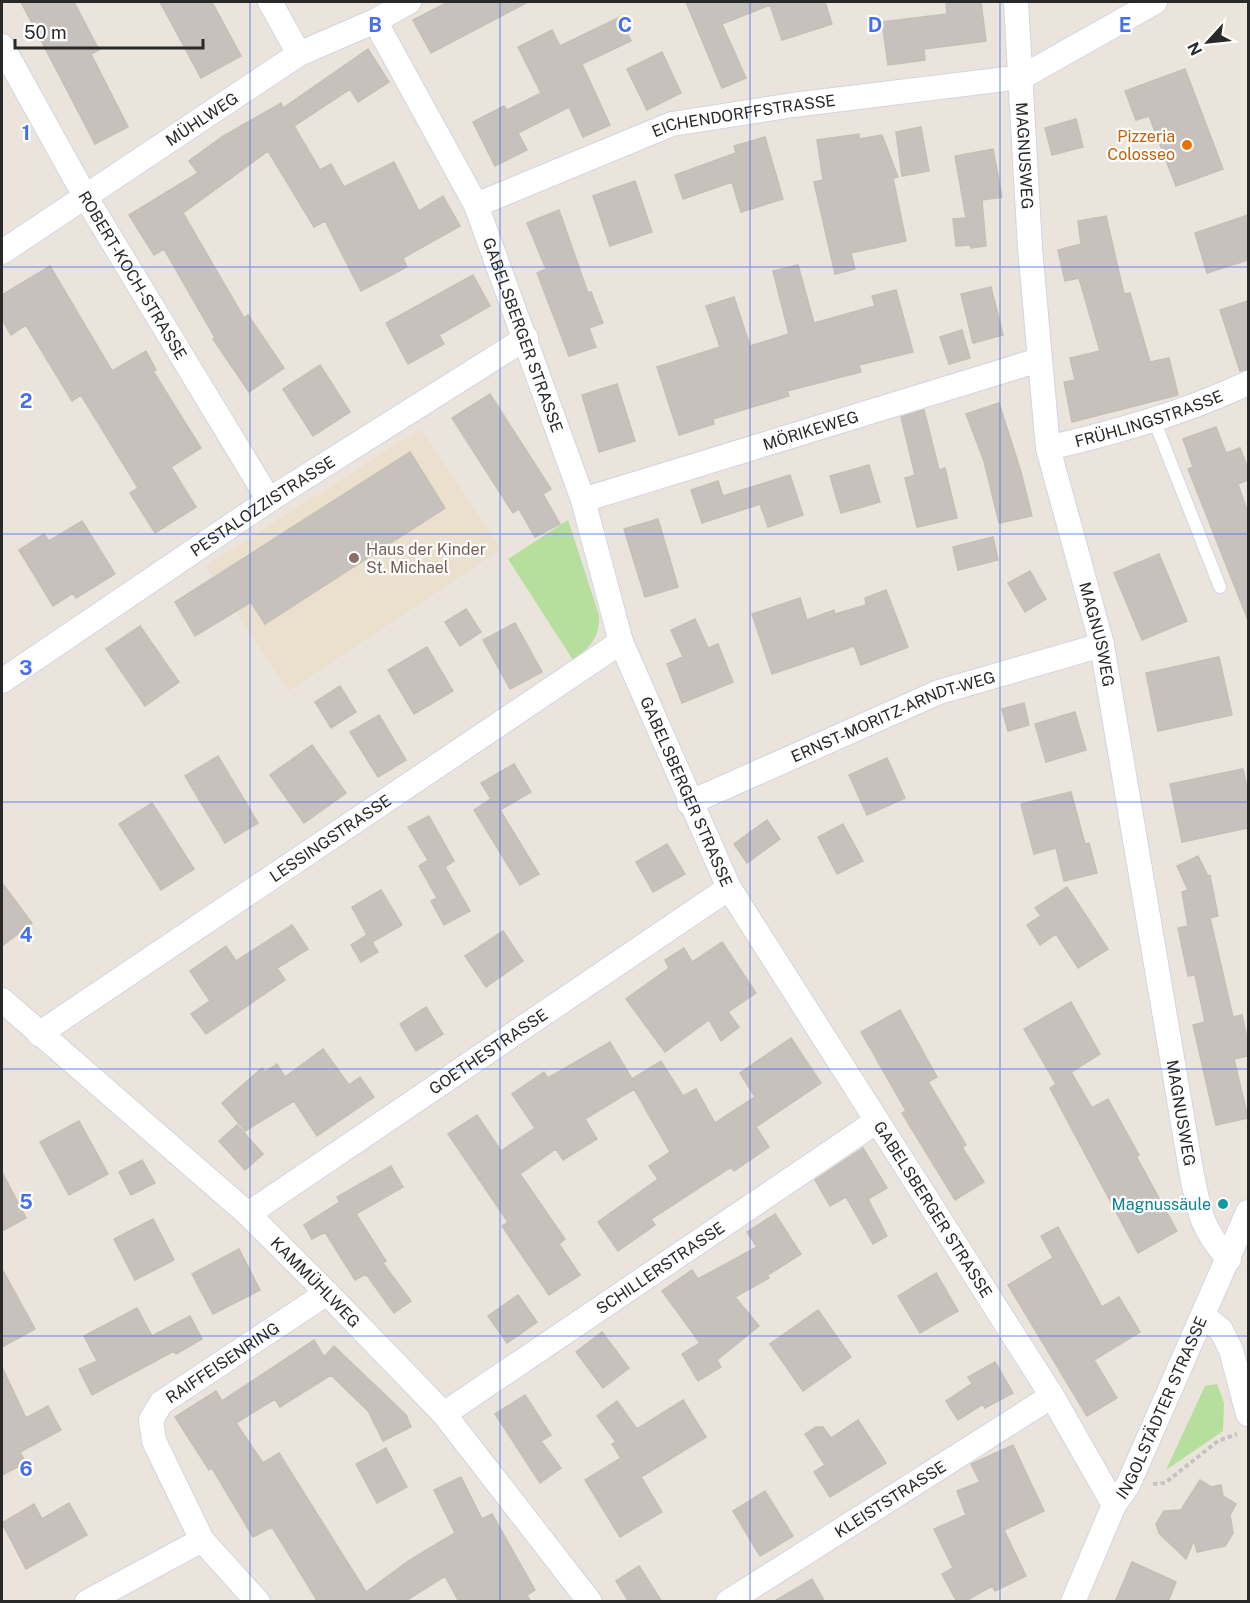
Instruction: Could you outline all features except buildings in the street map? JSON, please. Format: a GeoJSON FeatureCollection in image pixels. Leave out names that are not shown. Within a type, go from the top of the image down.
{"type":"FeatureCollection","features":[{"type":"Feature","properties":{"kind":"street"},"geometry":{"type":"LineString","coordinates":[[270,2],[299,54]]}},
{"type":"Feature","properties":{"kind":"street","name":"MÜHLWEG"},"geometry":{"type":"LineString","coordinates":[[2,252],[299,54],[375,21],[409,2]]}},
{"type":"Feature","properties":{"kind":"street","name":"MAGNUSWEG"},"geometry":{"type":"LineString","coordinates":[[1016,2],[1030,248],[1047,448],[1102,645],[1191,1170],[1202,1223],[1214,1243],[1229,1258]]}},
{"type":"Feature","properties":{"kind":"street"},"geometry":{"type":"LineString","coordinates":[[1022,76],[1155,2]]}},
{"type":"Feature","properties":{"kind":"street","name":"GABELSBERGER STRASSE"},"geometry":{"type":"LineString","coordinates":[[375,21],[476,205],[584,500],[621,642],[689,803],[729,888],[1052,1396],[1114,1505]]}},
{"type":"Feature","properties":{"kind":"street","name":"ROBERT-KOCH-STRASSE"},"geometry":{"type":"LineString","coordinates":[[2,46],[85,196],[269,500]]}},
{"type":"Feature","properties":{"kind":"street","name":"EICHENDORFFSTRASSE"},"geometry":{"type":"LineString","coordinates":[[476,205],[672,124],[793,105],[1022,76]]}},
{"type":"Feature","properties":{"kind":"street","name":"PESTALOZZISTRASSE"},"geometry":{"type":"LineString","coordinates":[[2,681],[269,500],[526,338]]}},
{"type":"Feature","properties":{"kind":"street","name":"MÖRIKEWEG"},"geometry":{"type":"LineString","coordinates":[[584,500],[1039,360]]}},
{"type":"Feature","properties":{"kind":"street","name":"FRÜHLINGSTRASSE"},"geometry":{"type":"LineString","coordinates":[[1047,448],[1125,430],[1211,400],[1248,382]]}},
{"type":"Feature","properties":{"kind":"street","name":"LESSINGSTRASSE"},"geometry":{"type":"LineString","coordinates":[[39,1034],[621,642]]}},
{"type":"Feature","properties":{"kind":"street","name":"ERNST-MORITZ-ARNDT-WEG"},"geometry":{"type":"LineString","coordinates":[[689,803],[939,692],[1102,645]]}},
{"type":"Feature","properties":{"kind":"street","name":"GOETHESTRASSE"},"geometry":{"type":"LineString","coordinates":[[248,1214],[729,888]]}},
{"type":"Feature","properties":{"kind":"street","name":"KAMMÜHLWEG"},"geometry":{"type":"LineString","coordinates":[[2,1000],[248,1214],[327,1293],[444,1414],[590,1602]]}},
{"type":"Feature","properties":{"kind":"street","name":"SCHILLERSTRASSE"},"geometry":{"type":"LineString","coordinates":[[444,1414],[877,1121]]}},
{"type":"Feature","properties":{"kind":"street","name":"INGOLSTÄDTER STRASSE"},"geometry":{"type":"LineString","coordinates":[[1073,1602],[1114,1505],[1128,1485],[1204,1316],[1248,1212]]}},
{"type":"Feature","properties":{"kind":"street","name":"RAIFFEISENRING"},"geometry":{"type":"LineString","coordinates":[[258,1602],[202,1540],[154,1441],[151,1420],[161,1403],[327,1293]]}},
{"type":"Feature","properties":{"kind":"street"},"geometry":{"type":"LineString","coordinates":[[1204,1316],[1221,1330],[1231,1350],[1246,1418]]}},
{"type":"Feature","properties":{"kind":"street","name":"KLEISTSTRASSE"},"geometry":{"type":"LineString","coordinates":[[728,1602],[1052,1396]]}},
{"type":"Feature","properties":{"kind":"street"},"geometry":{"type":"LineString","coordinates":[[90,1601],[202,1540]]}},
{"type":"Feature","properties":{"kind":"lane"},"geometry":{"type":"LineString","coordinates":[[1154,420],[1220,587]]}},
{"type":"Feature","properties":{"kind":"path"},"geometry":{"type":"LineString","coordinates":[[1128,1485],[1165,1483],[1246,1418]]}},
{"type":"Feature","properties":{"kind":"shaded area","name":"Haus der Kinder St. Michael"},"geometry":{"type":"Polygon","coordinates":[[[421,429],[501,549],[288,691],[206,566],[421,429]]]}},
{"type":"Feature","properties":{"kind":"green space"},"geometry":{"type":"Polygon","coordinates":[[[568,520],[599,615],[596,636],[573,660],[508,559],[568,520]]]}},
{"type":"Feature","properties":{"kind":"green space"},"geometry":{"type":"Polygon","coordinates":[[[1217,1384],[1224,1403],[1223,1431],[1166,1470],[1205,1386],[1217,1384]]]}},
{"type":"Feature","properties":{"kind":"place","name":"Pizzeria Colosseo"},"geometry":{"type":"Point","coordinates":[1187,145]}},
{"type":"Feature","properties":{"kind":"place","name":"Haus der Kinder St. Michael"},"geometry":{"type":"Point","coordinates":[354,558]}},
{"type":"Feature","properties":{"kind":"place","name":"Magnussäule"},"geometry":{"type":"Point","coordinates":[1223,1204]}}]}
